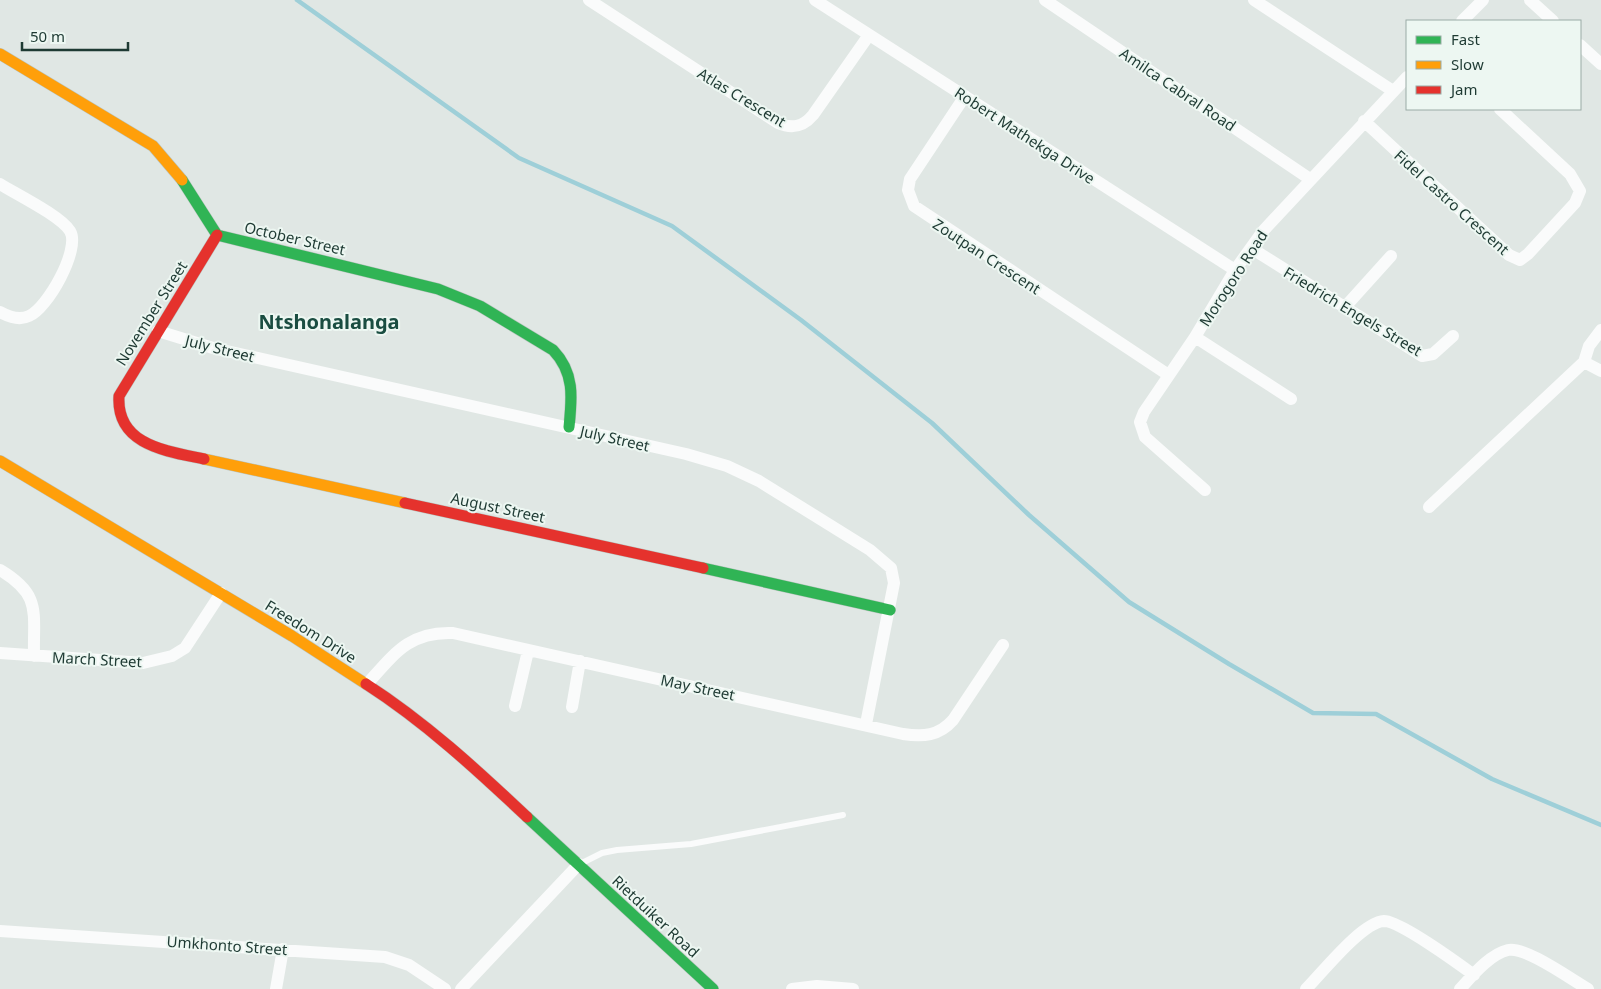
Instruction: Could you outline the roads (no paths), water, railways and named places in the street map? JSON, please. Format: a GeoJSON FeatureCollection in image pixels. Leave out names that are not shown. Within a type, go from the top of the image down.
{"type":"FeatureCollection","features":[{"type":"Feature","properties":{"kind":"street","name":"Atlas Crescent"},"geometry":{"type":"LineString","coordinates":[[589,0],[778,123],[788,127],[804,124],[813,116],[869,35]]}},
{"type":"Feature","properties":{"kind":"street","name":"Robert Mathekga Drive"},"geometry":{"type":"LineString","coordinates":[[815,0],[1235,270]]}},
{"type":"Feature","properties":{"kind":"street","name":"Amilca Cabral Road"},"geometry":{"type":"LineString","coordinates":[[1045,0],[1310,179]]}},
{"type":"Feature","properties":{"kind":"street"},"geometry":{"type":"LineString","coordinates":[[1254,0],[1393,91]]}},
{"type":"Feature","properties":{"kind":"street"},"geometry":{"type":"LineString","coordinates":[[1530,0],[1553,20]]}},
{"type":"Feature","properties":{"kind":"street"},"geometry":{"type":"LineString","coordinates":[[1463,20],[1476,2]]}},
{"type":"Feature","properties":{"kind":"street"},"geometry":{"type":"LineString","coordinates":[[1581,46],[1601,64]]}},
{"type":"Feature","properties":{"kind":"street"},"geometry":{"type":"LineString","coordinates":[[0,54],[153,146],[177,172],[217,235]]}},
{"type":"Feature","properties":{"kind":"street","name":"Morogoro Road"},"geometry":{"type":"LineString","coordinates":[[1205,490],[1150,442],[1141,428],[1144,412],[1167,374],[1194,337],[1235,270],[1274,218],[1406,78]]}},
{"type":"Feature","properties":{"kind":"street","name":"Zoutpan Crescent"},"geometry":{"type":"LineString","coordinates":[[965,96],[910,179],[908,190],[914,206],[1167,374]]}},
{"type":"Feature","properties":{"kind":"street","name":"Fidel Castro Crescent"},"geometry":{"type":"LineString","coordinates":[[1364,121],[1509,255],[1520,260],[1528,254],[1575,203],[1580,191],[1570,174],[1501,110]]}},
{"type":"Feature","properties":{"kind":"street"},"geometry":{"type":"LineString","coordinates":[[0,184],[60,221],[70,230],[73,241],[70,256],[46,301],[37,312],[24,318],[0,312]]}},
{"type":"Feature","properties":{"kind":"street","name":"November Street"},"geometry":{"type":"LineString","coordinates":[[117,409],[122,389],[217,235]]}},
{"type":"Feature","properties":{"kind":"street","name":"October Street"},"geometry":{"type":"LineString","coordinates":[[217,235],[407,280],[459,296],[480,306],[553,350],[568,366],[572,386],[569,427]]}},
{"type":"Feature","properties":{"kind":"street","name":"Friedrich Engels Street"},"geometry":{"type":"LineString","coordinates":[[1251,248],[1422,356],[1433,354],[1453,336]]}},
{"type":"Feature","properties":{"kind":"street"},"geometry":{"type":"LineString","coordinates":[[1346,307],[1392,256]]}},
{"type":"Feature","properties":{"kind":"street"},"geometry":{"type":"LineString","coordinates":[[1429,507],[1584,362],[1589,346],[1601,330]]}},
{"type":"Feature","properties":{"kind":"street","name":"July Street"},"geometry":{"type":"LineString","coordinates":[[158,331],[212,348],[686,454],[727,466],[759,481],[870,550],[887,563],[894,576],[890,610],[866,724]]}},
{"type":"Feature","properties":{"kind":"street"},"geometry":{"type":"LineString","coordinates":[[1194,337],[1292,399]]}},
{"type":"Feature","properties":{"kind":"street"},"geometry":{"type":"LineString","coordinates":[[1584,362],[1601,371]]}},
{"type":"Feature","properties":{"kind":"street","name":"August Street"},"geometry":{"type":"LineString","coordinates":[[117,409],[123,426],[130,433],[152,446],[890,610]]}},
{"type":"Feature","properties":{"kind":"street","name":"Freedom Drive"},"geometry":{"type":"LineString","coordinates":[[0,461],[368,684],[449,744],[579,864]]}},
{"type":"Feature","properties":{"kind":"street"},"geometry":{"type":"LineString","coordinates":[[0,570],[14,578],[29,593],[33,608],[34,656]]}},
{"type":"Feature","properties":{"kind":"street","name":"March Street"},"geometry":{"type":"LineString","coordinates":[[0,653],[143,663],[172,656],[185,648],[221,594]]}},
{"type":"Feature","properties":{"kind":"street","name":"May Street"},"geometry":{"type":"LineString","coordinates":[[368,684],[401,647],[410,641],[432,633],[453,633],[916,736],[928,735],[942,730],[960,710],[1003,645]]}},
{"type":"Feature","properties":{"kind":"street"},"geometry":{"type":"LineString","coordinates":[[515,706],[528,650]]}},
{"type":"Feature","properties":{"kind":"street"},"geometry":{"type":"LineString","coordinates":[[572,707],[580,661]]}},
{"type":"Feature","properties":{"kind":"street"},"geometry":{"type":"LineString","coordinates":[[461,989],[579,864]]}},
{"type":"Feature","properties":{"kind":"street","name":"Rietduiker Road"},"geometry":{"type":"LineString","coordinates":[[579,864],[713,989]]}},
{"type":"Feature","properties":{"kind":"street"},"geometry":{"type":"LineString","coordinates":[[1306,989],[1370,926],[1387,921],[1444,953],[1474,975]]}},
{"type":"Feature","properties":{"kind":"street","name":"Umkhonto Street"},"geometry":{"type":"LineString","coordinates":[[0,931],[373,955],[397,959],[445,989]]}},
{"type":"Feature","properties":{"kind":"street"},"geometry":{"type":"LineString","coordinates":[[276,989],[283,949]]}},
{"type":"Feature","properties":{"kind":"street"},"geometry":{"type":"LineString","coordinates":[[1460,989],[1474,975],[1502,953],[1515,949],[1528,954],[1588,989]]}},
{"type":"Feature","properties":{"kind":"street"},"geometry":{"type":"LineString","coordinates":[[792,989],[819,987],[854,989]]}},
{"type":"Feature","properties":{"kind":"lane"},"geometry":{"type":"LineString","coordinates":[[579,864],[610,852],[691,844],[843,815]]}},
{"type":"Feature","properties":{"kind":"waterway"},"geometry":{"type":"LineString","coordinates":[[297,0],[519,158],[672,226],[801,320],[932,423],[1029,515],[1129,602],[1313,713],[1376,714],[1492,779],[1601,825]]}},
{"type":"Feature","properties":{"kind":"district","name":"Ntshonalanga"},"geometry":{"type":"Point","coordinates":[329,321]}}]}
